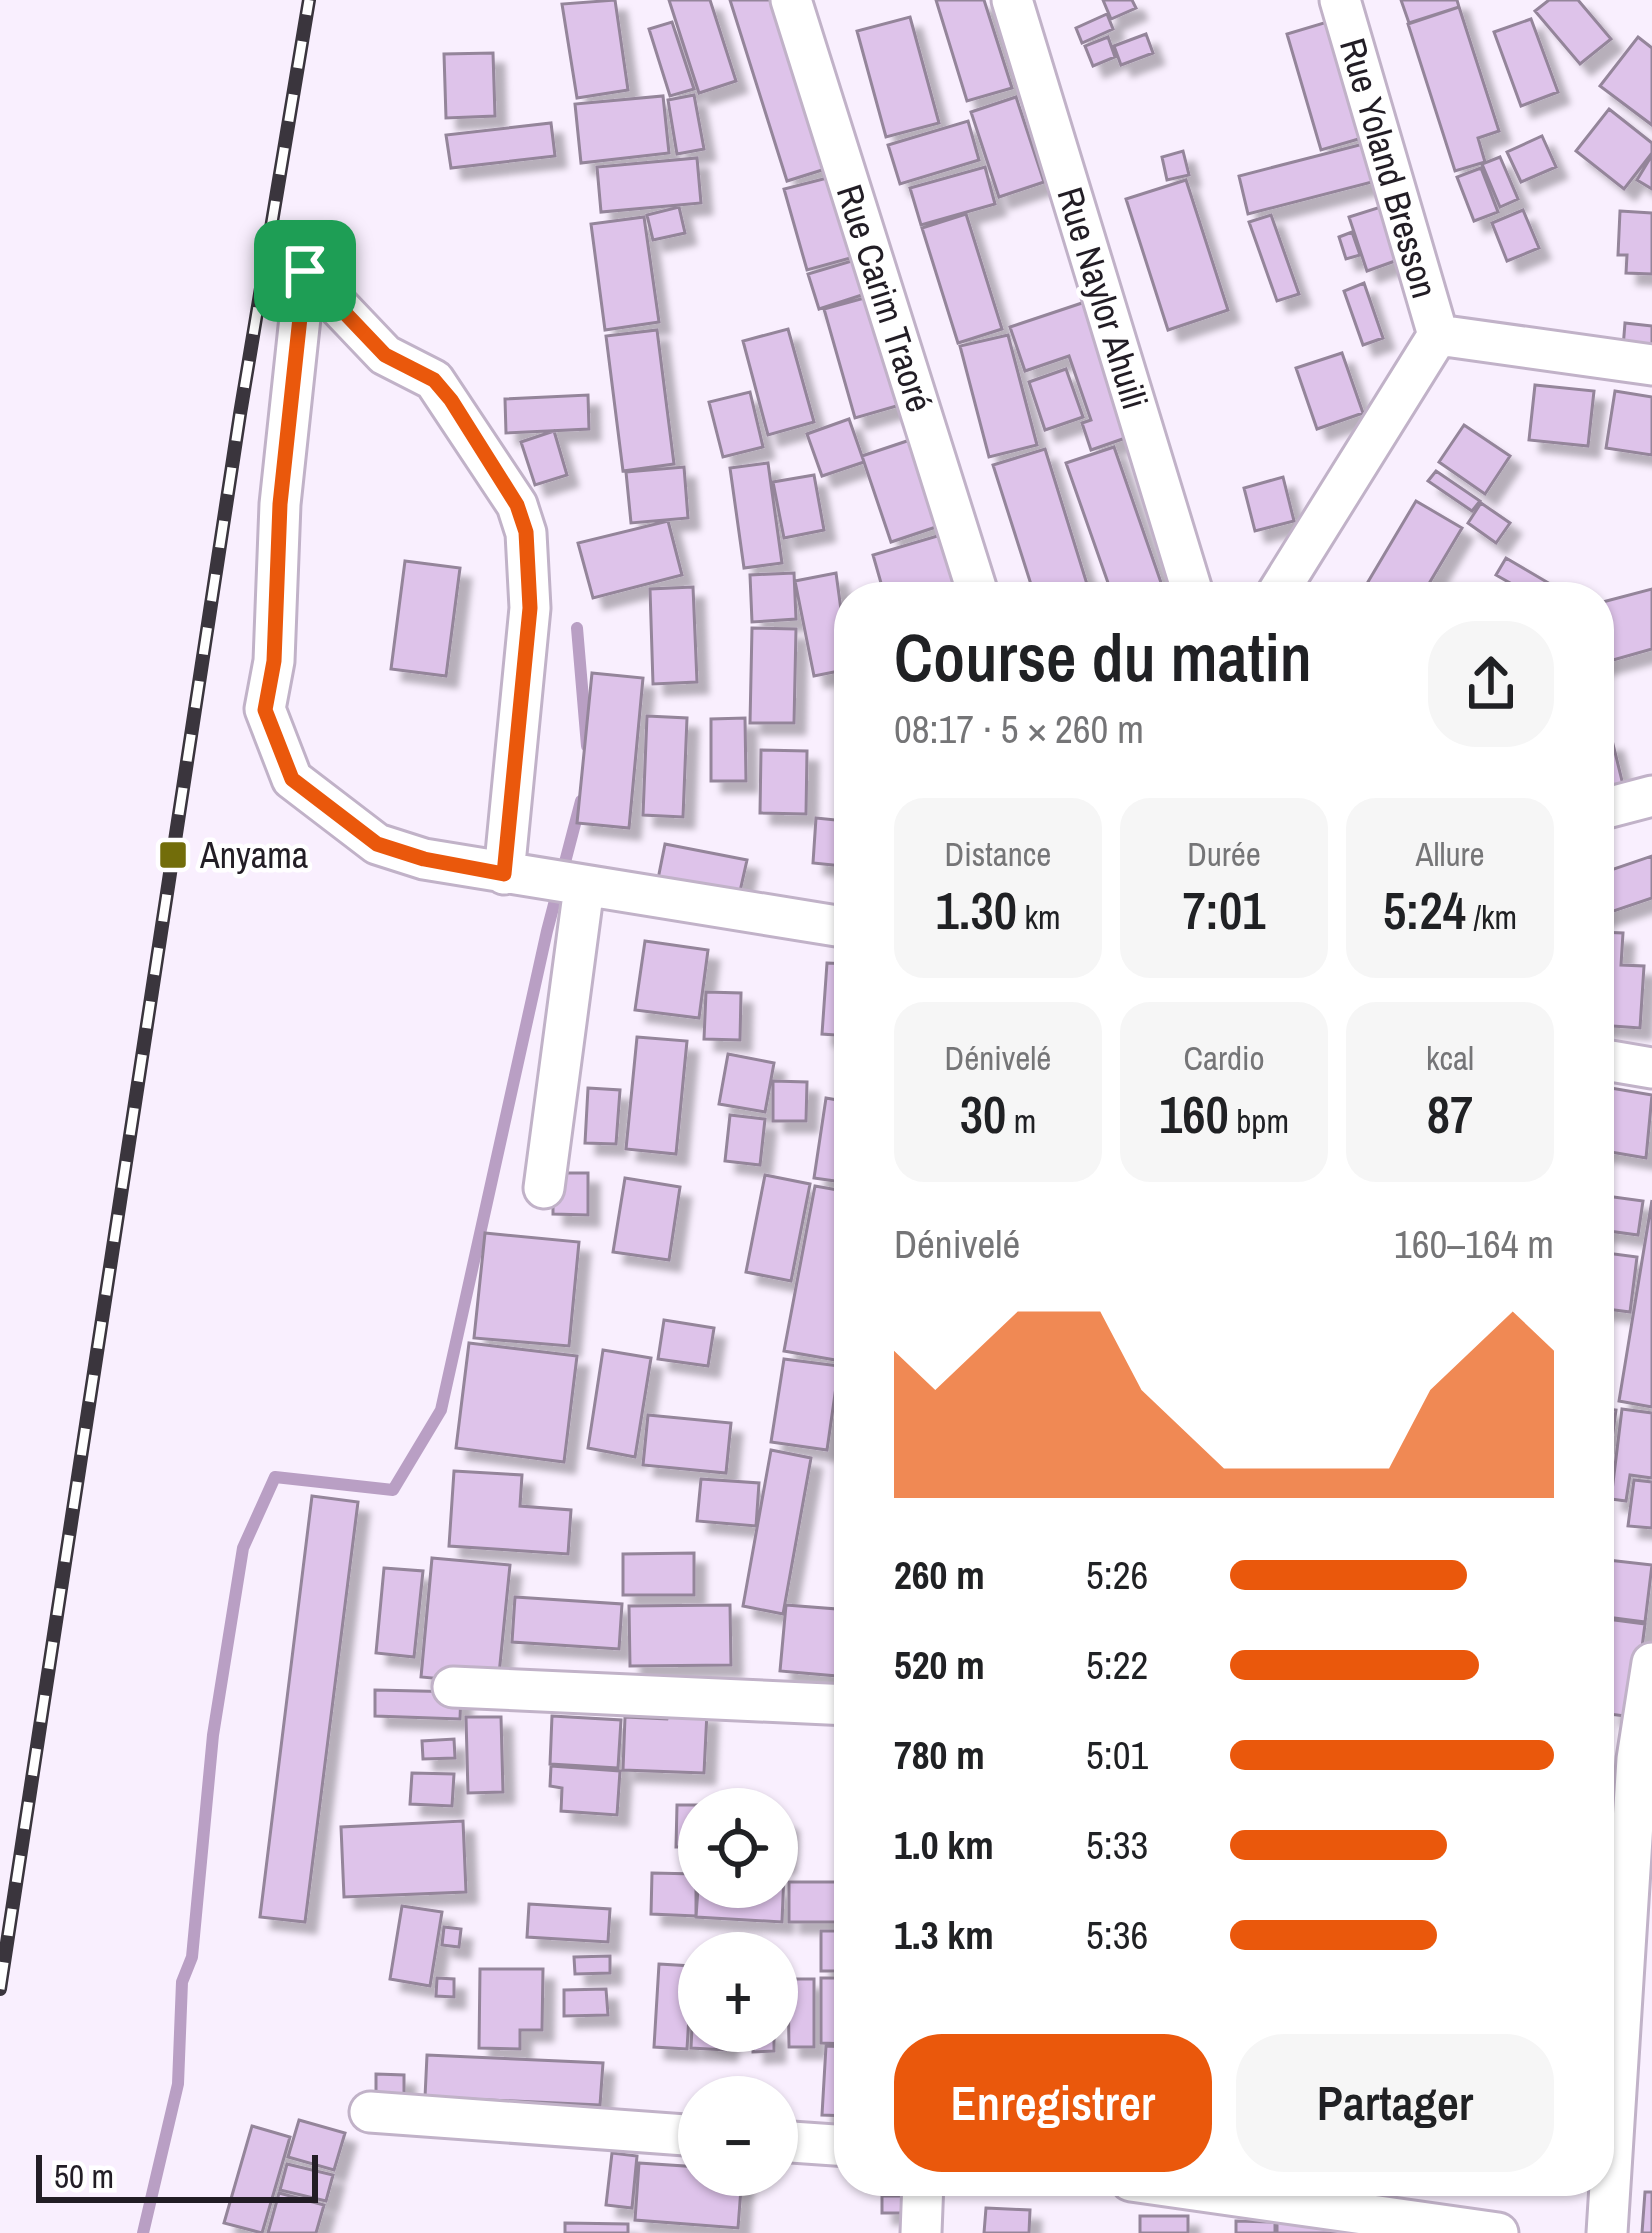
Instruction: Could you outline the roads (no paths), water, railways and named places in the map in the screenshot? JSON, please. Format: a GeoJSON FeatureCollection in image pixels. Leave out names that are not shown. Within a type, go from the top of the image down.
{"type":"FeatureCollection","features":[{"type":"Feature","properties":{"kind":"street","name":"Rue Carim Traoré"},"geometry":{"type":"LineString","coordinates":[[791,0],[974,582]]}},
{"type":"Feature","properties":{"kind":"street","name":"Rue Naylor Ahuili"},"geometry":{"type":"LineString","coordinates":[[1012,0],[1189,582]]}},
{"type":"Feature","properties":{"kind":"street","name":"Rue Yoland Bresson"},"geometry":{"type":"LineString","coordinates":[[1340,0],[1438,335],[1652,365]]}},
{"type":"Feature","properties":{"kind":"street"},"geometry":{"type":"LineString","coordinates":[[504,874],[530,608],[526,532],[517,505],[451,400],[434,380],[385,355],[305,271],[280,504],[274,661],[265,710],[292,779],[377,844],[424,859],[504,874],[834,926]]}},
{"type":"Feature","properties":{"kind":"street"},"geometry":{"type":"LineString","coordinates":[[1284,582],[1438,335]]}},
{"type":"Feature","properties":{"kind":"street"},"geometry":{"type":"LineString","coordinates":[[1614,806],[1652,796]]}},
{"type":"Feature","properties":{"kind":"street"},"geometry":{"type":"LineString","coordinates":[[544,1188],[584,887]]}},
{"type":"Feature","properties":{"kind":"street"},"geometry":{"type":"LineString","coordinates":[[1614,1062],[1652,1068]]}},
{"type":"Feature","properties":{"kind":"street"},"geometry":{"type":"LineString","coordinates":[[1614,2082],[1629,1759],[1652,1663]]}},
{"type":"Feature","properties":{"kind":"street"},"geometry":{"type":"LineString","coordinates":[[453,1687],[834,1704]]}},
{"type":"Feature","properties":{"kind":"street"},"geometry":{"type":"LineString","coordinates":[[370,2112],[678,2134]]}},
{"type":"Feature","properties":{"kind":"street"},"geometry":{"type":"LineString","coordinates":[[798,2142],[834,2145]]}},
{"type":"Feature","properties":{"kind":"street"},"geometry":{"type":"LineString","coordinates":[[921,2233],[922,2196]]}},
{"type":"Feature","properties":{"kind":"street"},"geometry":{"type":"LineString","coordinates":[[1237,2196],[1498,2233]]}},
{"type":"Feature","properties":{"kind":"street"},"geometry":{"type":"LineString","coordinates":[[1607,2233],[1609,2196]]}},
{"type":"Feature","properties":{"kind":"waterway"},"geometry":{"type":"LineString","coordinates":[[577,628],[587,746]]}},
{"type":"Feature","properties":{"kind":"waterway"},"geometry":{"type":"LineString","coordinates":[[143,2233],[178,2084],[182,1982],[192,1957],[213,1735],[243,1548],[275,1477],[393,1490],[441,1410],[547,931],[581,801]]}},
{"type":"Feature","properties":{"kind":"railway"},"geometry":{"type":"LineString","coordinates":[[0,1989],[240,414],[309,0]]}},
{"type":"Feature","properties":{"kind":"place","name":"Anyama"},"geometry":{"type":"Point","coordinates":[173,855]}}]}
